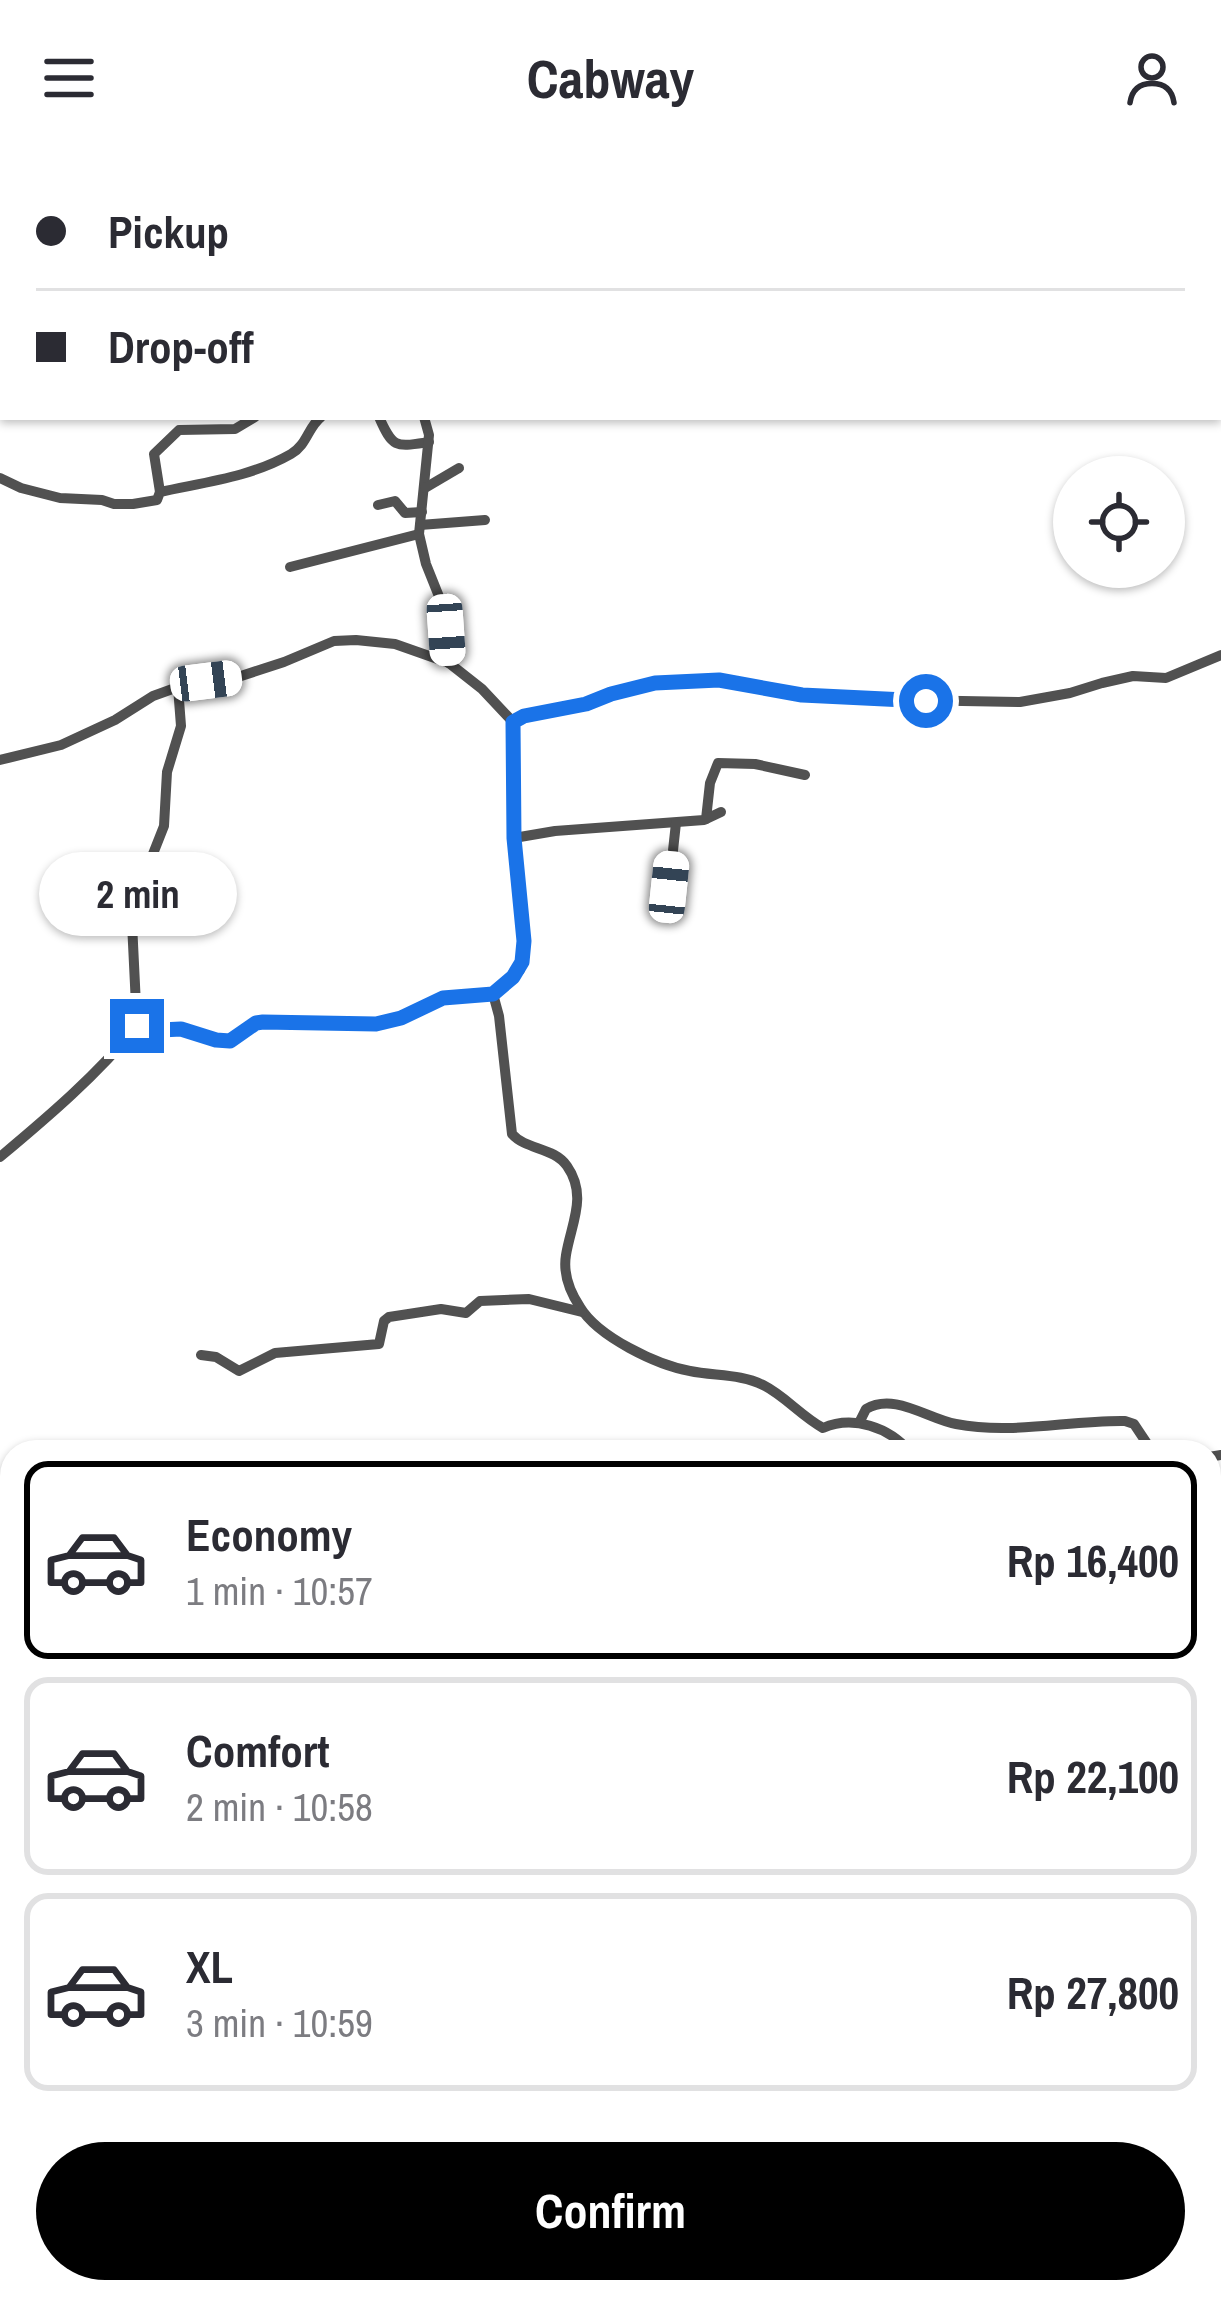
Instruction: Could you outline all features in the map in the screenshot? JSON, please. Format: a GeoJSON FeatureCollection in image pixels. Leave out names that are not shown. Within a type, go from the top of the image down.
{"type":"FeatureCollection","features":[{"type":"Feature","properties":{"kind":"street"},"geometry":{"type":"LineString","coordinates":[[0,478],[60,498],[113,505],[157,500],[154,454],[179,430],[235,429],[250,420]]}},
{"type":"Feature","properties":{"kind":"street"},"geometry":{"type":"LineString","coordinates":[[160,492],[245,475],[291,454],[301,447],[317,420]]}},
{"type":"Feature","properties":{"kind":"street"},"geometry":{"type":"LineString","coordinates":[[380,420],[394,444],[429,442]]}},
{"type":"Feature","properties":{"kind":"street"},"geometry":{"type":"LineString","coordinates":[[425,420],[429,442],[420,524],[426,564],[444,609],[448,663]]}},
{"type":"Feature","properties":{"kind":"street"},"geometry":{"type":"LineString","coordinates":[[425,488],[458,468]]}},
{"type":"Feature","properties":{"kind":"street"},"geometry":{"type":"LineString","coordinates":[[378,505],[393,501],[420,524]]}},
{"type":"Feature","properties":{"kind":"street"},"geometry":{"type":"LineString","coordinates":[[290,567],[420,524],[485,520]]}},
{"type":"Feature","properties":{"kind":"street"},"geometry":{"type":"LineString","coordinates":[[0,760],[62,745],[115,720],[153,695],[238,677],[334,641],[395,644],[448,663],[482,688],[513,722],[514,838],[524,941],[520,970],[493,994],[443,998],[376,1024],[256,1023],[230,1041],[181,1029],[136,1029]]}},
{"type":"Feature","properties":{"kind":"street"},"geometry":{"type":"LineString","coordinates":[[513,722],[655,683],[719,680],[850,699],[1020,702],[1132,676],[1166,677],[1221,656]]}},
{"type":"Feature","properties":{"kind":"street"},"geometry":{"type":"LineString","coordinates":[[0,1156],[62,1106],[136,1029],[134,902],[164,826],[167,772],[181,726],[178,687]]}},
{"type":"Feature","properties":{"kind":"street"},"geometry":{"type":"LineString","coordinates":[[706,819],[710,783],[718,763],[755,764],[805,775]]}},
{"type":"Feature","properties":{"kind":"street"},"geometry":{"type":"LineString","coordinates":[[514,838],[676,823],[721,812]]}},
{"type":"Feature","properties":{"kind":"street"},"geometry":{"type":"LineString","coordinates":[[669,887],[676,823]]}},
{"type":"Feature","properties":{"kind":"street"},"geometry":{"type":"LineString","coordinates":[[493,994],[512,1133],[566,1164],[576,1191],[576,1221],[566,1270],[582,1312]]}},
{"type":"Feature","properties":{"kind":"street"},"geometry":{"type":"LineString","coordinates":[[200,1355],[243,1370],[275,1353],[379,1344],[389,1317],[445,1309],[468,1313],[484,1300],[534,1299],[582,1312],[650,1358],[689,1371],[761,1384],[823,1428],[839,1421],[860,1423],[899,1440]]}},
{"type":"Feature","properties":{"kind":"street"},"geometry":{"type":"LineString","coordinates":[[860,1423],[866,1409],[885,1402],[957,1425],[1003,1430],[1125,1420],[1134,1424],[1145,1440]]}},
{"type":"Feature","properties":{"kind":"route"},"geometry":{"type":"LineString","coordinates":[[137,1026],[141,1031],[181,1029],[230,1041],[256,1023],[376,1024],[443,998],[493,994],[520,970],[522,962],[512,756],[513,722],[524,716],[655,683],[719,680],[802,695],[926,701]]}}]}
